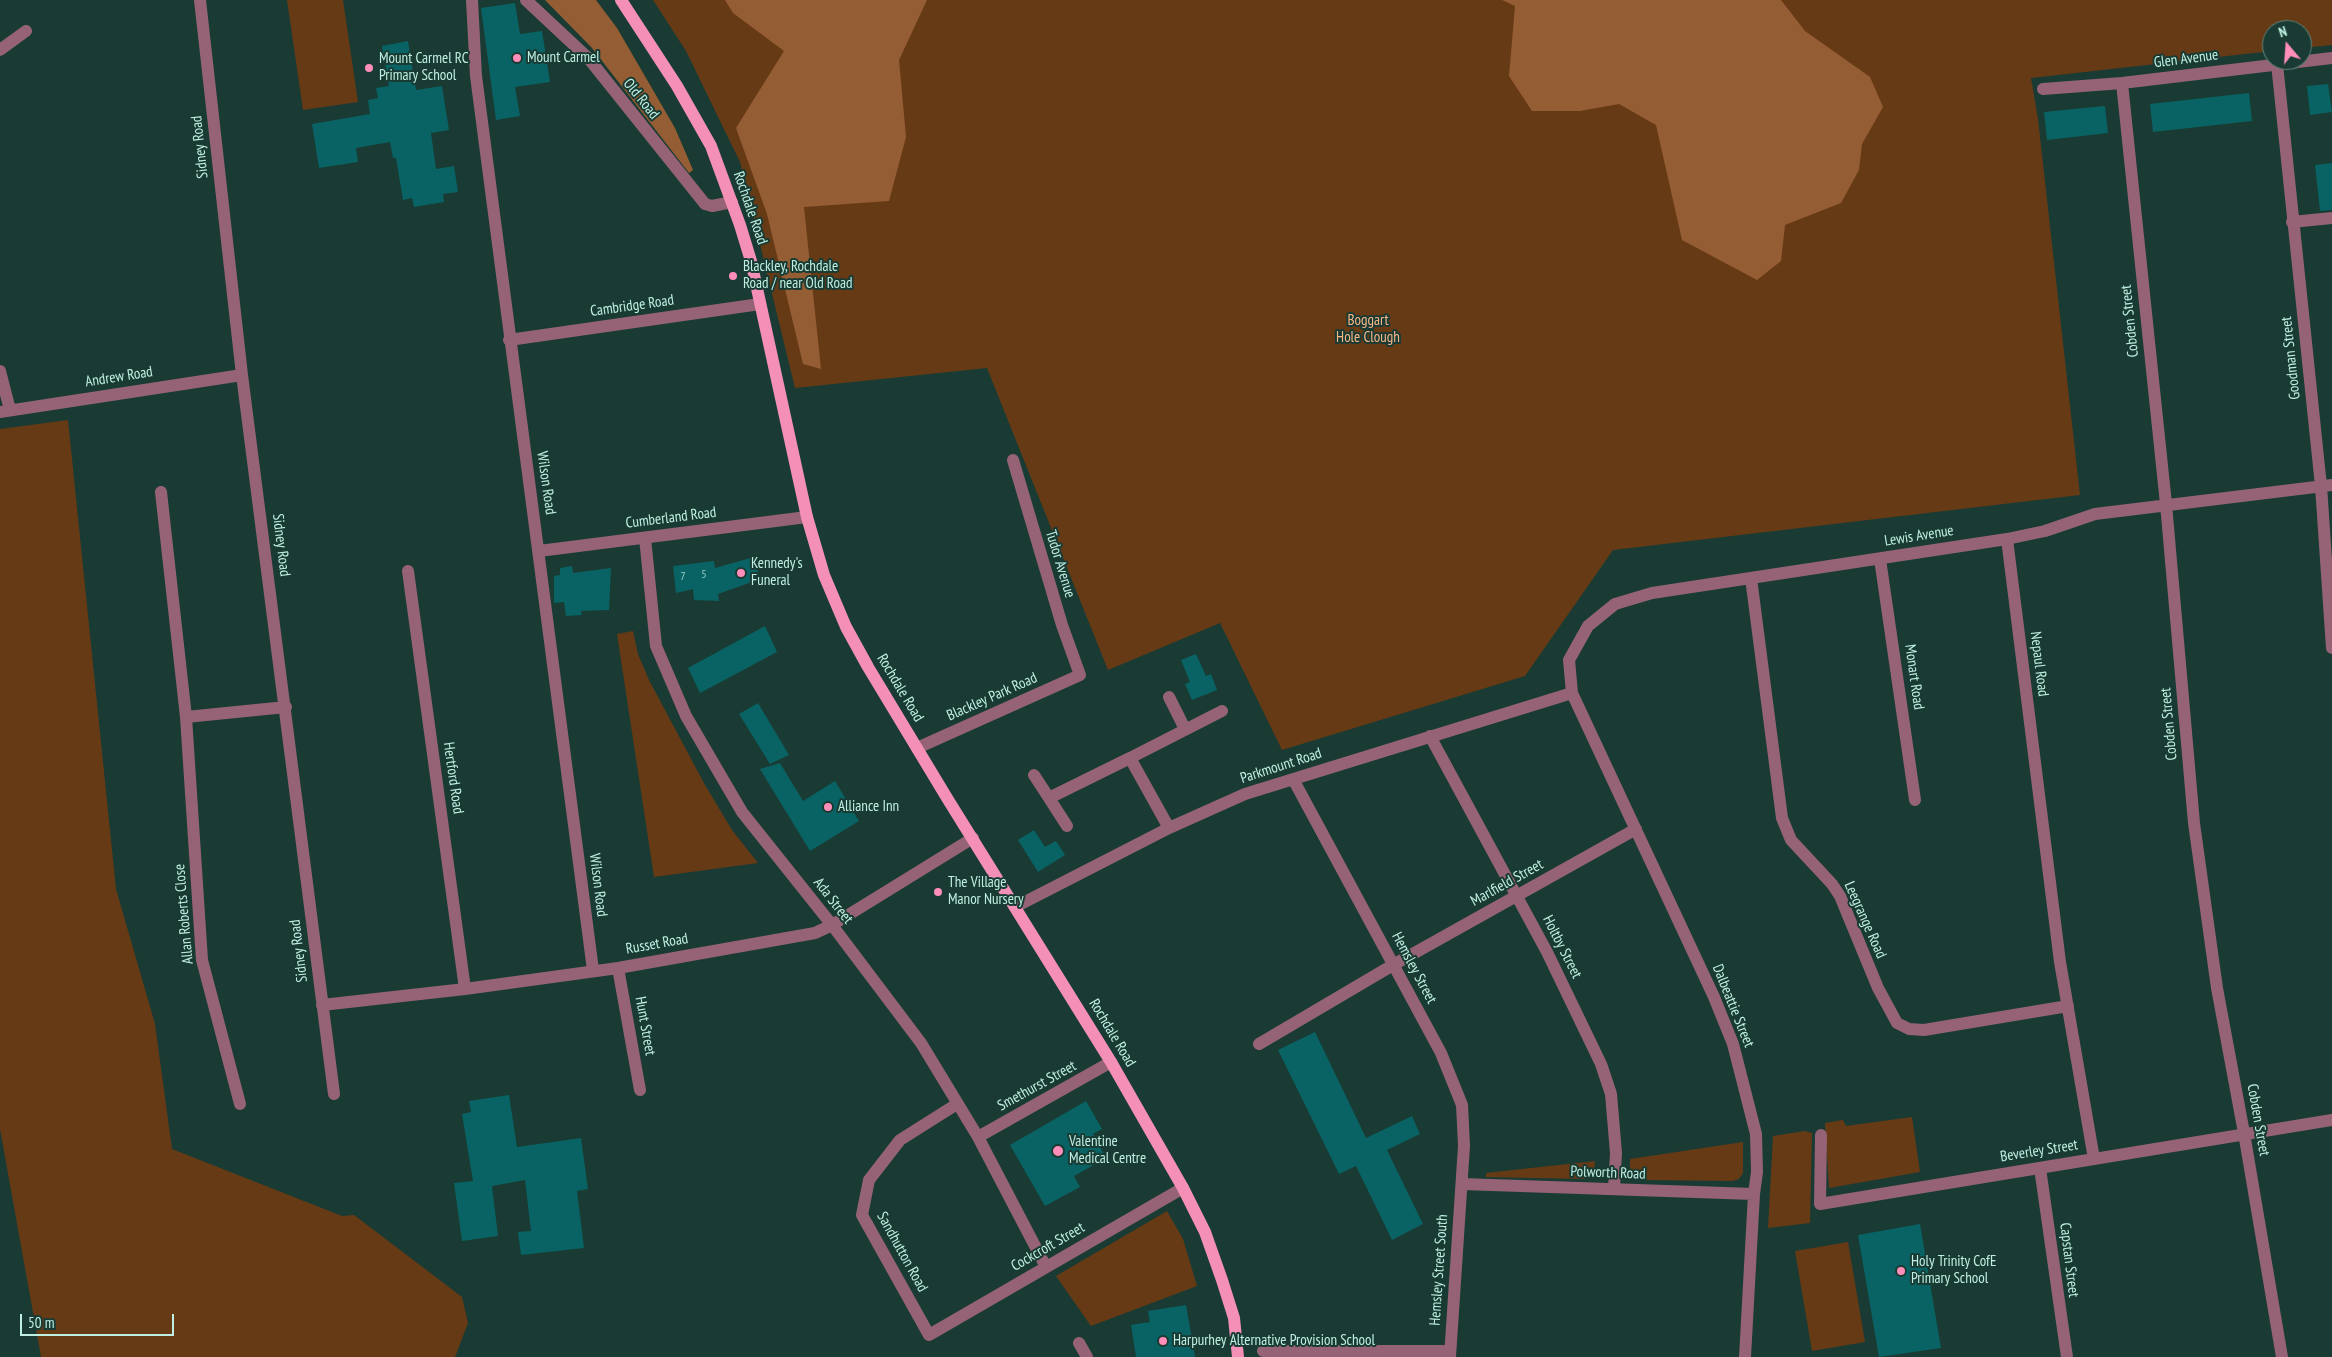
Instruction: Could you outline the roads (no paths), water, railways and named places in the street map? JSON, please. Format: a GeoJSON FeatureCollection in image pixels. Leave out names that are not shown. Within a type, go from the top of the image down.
{"type":"FeatureCollection","features":[{"type":"Feature","properties":{"kind":"main road","name":"Rochdale Road"},"geometry":{"type":"LineString","coordinates":[[620,0],[677,86],[711,146],[732,202],[751,261],[807,517],[824,575],[846,627],[1111,1062],[1183,1188],[1205,1232],[1222,1280],[1234,1318],[1238,1357]]}},
{"type":"Feature","properties":{"kind":"street","name":"Sidney Road"},"geometry":{"type":"LineString","coordinates":[[200,0],[242,375],[286,707],[334,1094]]}},
{"type":"Feature","properties":{"kind":"street","name":"Wilson Road"},"geometry":{"type":"LineString","coordinates":[[472,0],[476,76],[509,340],[539,551],[593,970]]}},
{"type":"Feature","properties":{"kind":"street","name":"Old Road"},"geometry":{"type":"LineString","coordinates":[[526,0],[589,59],[704,204],[712,206],[732,202]]}},
{"type":"Feature","properties":{"kind":"street"},"geometry":{"type":"LineString","coordinates":[[0,50],[26,31]]}},
{"type":"Feature","properties":{"kind":"street","name":"Glen Avenue"},"geometry":{"type":"LineString","coordinates":[[2312,60],[2332,58]]}},
{"type":"Feature","properties":{"kind":"street","name":"Glen Avenue"},"geometry":{"type":"LineString","coordinates":[[2043,89],[2122,83],[2262,66]]}},
{"type":"Feature","properties":{"kind":"street","name":"Goodman Street"},"geometry":{"type":"LineString","coordinates":[[2278,70],[2292,222],[2327,485],[2332,648]]}},
{"type":"Feature","properties":{"kind":"street","name":"Cobden Street"},"geometry":{"type":"LineString","coordinates":[[2122,83],[2166,504],[2194,823],[2217,988],[2282,1357]]}},
{"type":"Feature","properties":{"kind":"street"},"geometry":{"type":"LineString","coordinates":[[2292,222],[2332,218]]}},
{"type":"Feature","properties":{"kind":"street","name":"Cambridge Road"},"geometry":{"type":"LineString","coordinates":[[509,340],[760,304]]}},
{"type":"Feature","properties":{"kind":"street"},"geometry":{"type":"LineString","coordinates":[[0,371],[5,411]]}},
{"type":"Feature","properties":{"kind":"street","name":"Andrew Road"},"geometry":{"type":"LineString","coordinates":[[5,411],[242,375]]}},
{"type":"Feature","properties":{"kind":"street","name":"Tudor Avenue"},"geometry":{"type":"LineString","coordinates":[[1013,460],[1062,625],[1080,675]]}},
{"type":"Feature","properties":{"kind":"street","name":"Lewis Avenue"},"geometry":{"type":"LineString","coordinates":[[1572,693],[1569,660],[1588,626],[1615,604],[1652,593],[2006,539],[2045,531],[2095,514],[2327,485]]}},
{"type":"Feature","properties":{"kind":"street","name":"Allan Roberts Close"},"geometry":{"type":"LineString","coordinates":[[161,492],[186,717],[202,960],[240,1104]]}},
{"type":"Feature","properties":{"kind":"street","name":"Cumberland Road"},"geometry":{"type":"LineString","coordinates":[[539,551],[807,517]]}},
{"type":"Feature","properties":{"kind":"street","name":"Ada Street"},"geometry":{"type":"LineString","coordinates":[[645,538],[656,646],[686,716],[742,812],[832,925],[921,1043],[978,1137],[1046,1267]]}},
{"type":"Feature","properties":{"kind":"street","name":"Nepaul Road"},"geometry":{"type":"LineString","coordinates":[[2006,539],[2060,962],[2094,1159]]}},
{"type":"Feature","properties":{"kind":"street","name":"Monart Road"},"geometry":{"type":"LineString","coordinates":[[1880,559],[1915,800]]}},
{"type":"Feature","properties":{"kind":"street","name":"Hertford Road"},"geometry":{"type":"LineString","coordinates":[[408,571],[465,989]]}},
{"type":"Feature","properties":{"kind":"street","name":"Leegrange Road"},"geometry":{"type":"LineString","coordinates":[[1751,578],[1782,818],[1791,840],[1832,884],[1840,896],[1878,988],[1897,1023],[1909,1029],[1924,1030],[2068,1006]]}},
{"type":"Feature","properties":{"kind":"street","name":"Blackley Park Road"},"geometry":{"type":"LineString","coordinates":[[918,748],[1080,675]]}},
{"type":"Feature","properties":{"kind":"street","name":"Parkmount Road"},"geometry":{"type":"LineString","coordinates":[[1015,907],[1169,828],[1245,794],[1572,693]]}},
{"type":"Feature","properties":{"kind":"street","name":"Dalbeattie Street"},"geometry":{"type":"LineString","coordinates":[[1572,693],[1714,997],[1733,1044],[1756,1134],[1757,1172],[1754,1194],[1745,1357]]}},
{"type":"Feature","properties":{"kind":"street"},"geometry":{"type":"LineString","coordinates":[[1169,697],[1185,730]]}},
{"type":"Feature","properties":{"kind":"street"},"geometry":{"type":"LineString","coordinates":[[186,717],[286,707]]}},
{"type":"Feature","properties":{"kind":"street"},"geometry":{"type":"LineString","coordinates":[[1049,798],[1222,711]]}},
{"type":"Feature","properties":{"kind":"street","name":"Holtby Street"},"geometry":{"type":"LineString","coordinates":[[1430,736],[1547,952],[1601,1064],[1610,1094],[1616,1153],[1614,1189]]}},
{"type":"Feature","properties":{"kind":"street"},"geometry":{"type":"LineString","coordinates":[[1130,758],[1169,828]]}},
{"type":"Feature","properties":{"kind":"street"},"geometry":{"type":"LineString","coordinates":[[1034,775],[1067,826]]}},
{"type":"Feature","properties":{"kind":"street","name":"Hemsley Street"},"geometry":{"type":"LineString","coordinates":[[1293,779],[1441,1053],[1462,1105],[1464,1146],[1462,1184]]}},
{"type":"Feature","properties":{"kind":"street","name":"Marlfield Street"},"geometry":{"type":"LineString","coordinates":[[1260,1044],[1393,965],[1636,829]]}},
{"type":"Feature","properties":{"kind":"street","name":"Russet Road"},"geometry":{"type":"LineString","coordinates":[[322,1006],[618,968],[815,932],[832,925],[973,838]]}},
{"type":"Feature","properties":{"kind":"street","name":"Hunt Street"},"geometry":{"type":"LineString","coordinates":[[618,968],[640,1090]]}},
{"type":"Feature","properties":{"kind":"street","name":"Smethurst Street"},"geometry":{"type":"LineString","coordinates":[[978,1137],[1111,1062]]}},
{"type":"Feature","properties":{"kind":"street","name":"Sandhutton Road"},"geometry":{"type":"LineString","coordinates":[[929,1335],[862,1215],[869,1180],[900,1140],[957,1104]]}},
{"type":"Feature","properties":{"kind":"street","name":"Beverley Street"},"geometry":{"type":"LineString","coordinates":[[1820,1135],[1820,1204],[2332,1120]]}},
{"type":"Feature","properties":{"kind":"street","name":"Capstan Street"},"geometry":{"type":"LineString","coordinates":[[2040,1168],[2067,1357]]}},
{"type":"Feature","properties":{"kind":"street","name":"Polworth Road"},"geometry":{"type":"LineString","coordinates":[[1462,1184],[1754,1194]]}},
{"type":"Feature","properties":{"kind":"street","name":"Hemsley Street South"},"geometry":{"type":"LineString","coordinates":[[1450,1354],[1462,1184]]}},
{"type":"Feature","properties":{"kind":"street","name":"Cockcroft Street"},"geometry":{"type":"LineString","coordinates":[[929,1335],[1183,1188]]}},
{"type":"Feature","properties":{"kind":"street"},"geometry":{"type":"LineString","coordinates":[[1079,1343],[1088,1357]]}},
{"type":"Feature","properties":{"kind":"street"},"geometry":{"type":"LineString","coordinates":[[1263,1351],[1450,1354]]}},
{"type":"Feature","properties":{"kind":"place","name":"Mount Carmel"},"geometry":{"type":"Point","coordinates":[517,58]}},
{"type":"Feature","properties":{"kind":"place","name":"Mount Carmel RC Primary School"},"geometry":{"type":"Point","coordinates":[369,68]}},
{"type":"Feature","properties":{"kind":"place","name":"Blackley, Rochdale Road / near Old Road"},"geometry":{"type":"Point","coordinates":[733,276]}},
{"type":"Feature","properties":{"kind":"place","name":"Kennedy's Funeral"},"geometry":{"type":"Point","coordinates":[741,573]}},
{"type":"Feature","properties":{"kind":"place","name":"Alliance Inn"},"geometry":{"type":"Point","coordinates":[828,807]}},
{"type":"Feature","properties":{"kind":"place","name":"The Village Manor Nursery"},"geometry":{"type":"Point","coordinates":[938,892]}},
{"type":"Feature","properties":{"kind":"place","name":"Valentine Medical Centre"},"geometry":{"type":"Point","coordinates":[1058,1151]}},
{"type":"Feature","properties":{"kind":"place","name":"Holy Trinity CofE Primary School"},"geometry":{"type":"Point","coordinates":[1901,1271]}},
{"type":"Feature","properties":{"kind":"place","name":"Harpurhey Alternative Provision School"},"geometry":{"type":"Point","coordinates":[1163,1341]}},
{"type":"Feature","properties":{"kind":"park label","name":"Boggart Hole Clough"},"geometry":{"type":"Point","coordinates":[1368,330]}}]}
